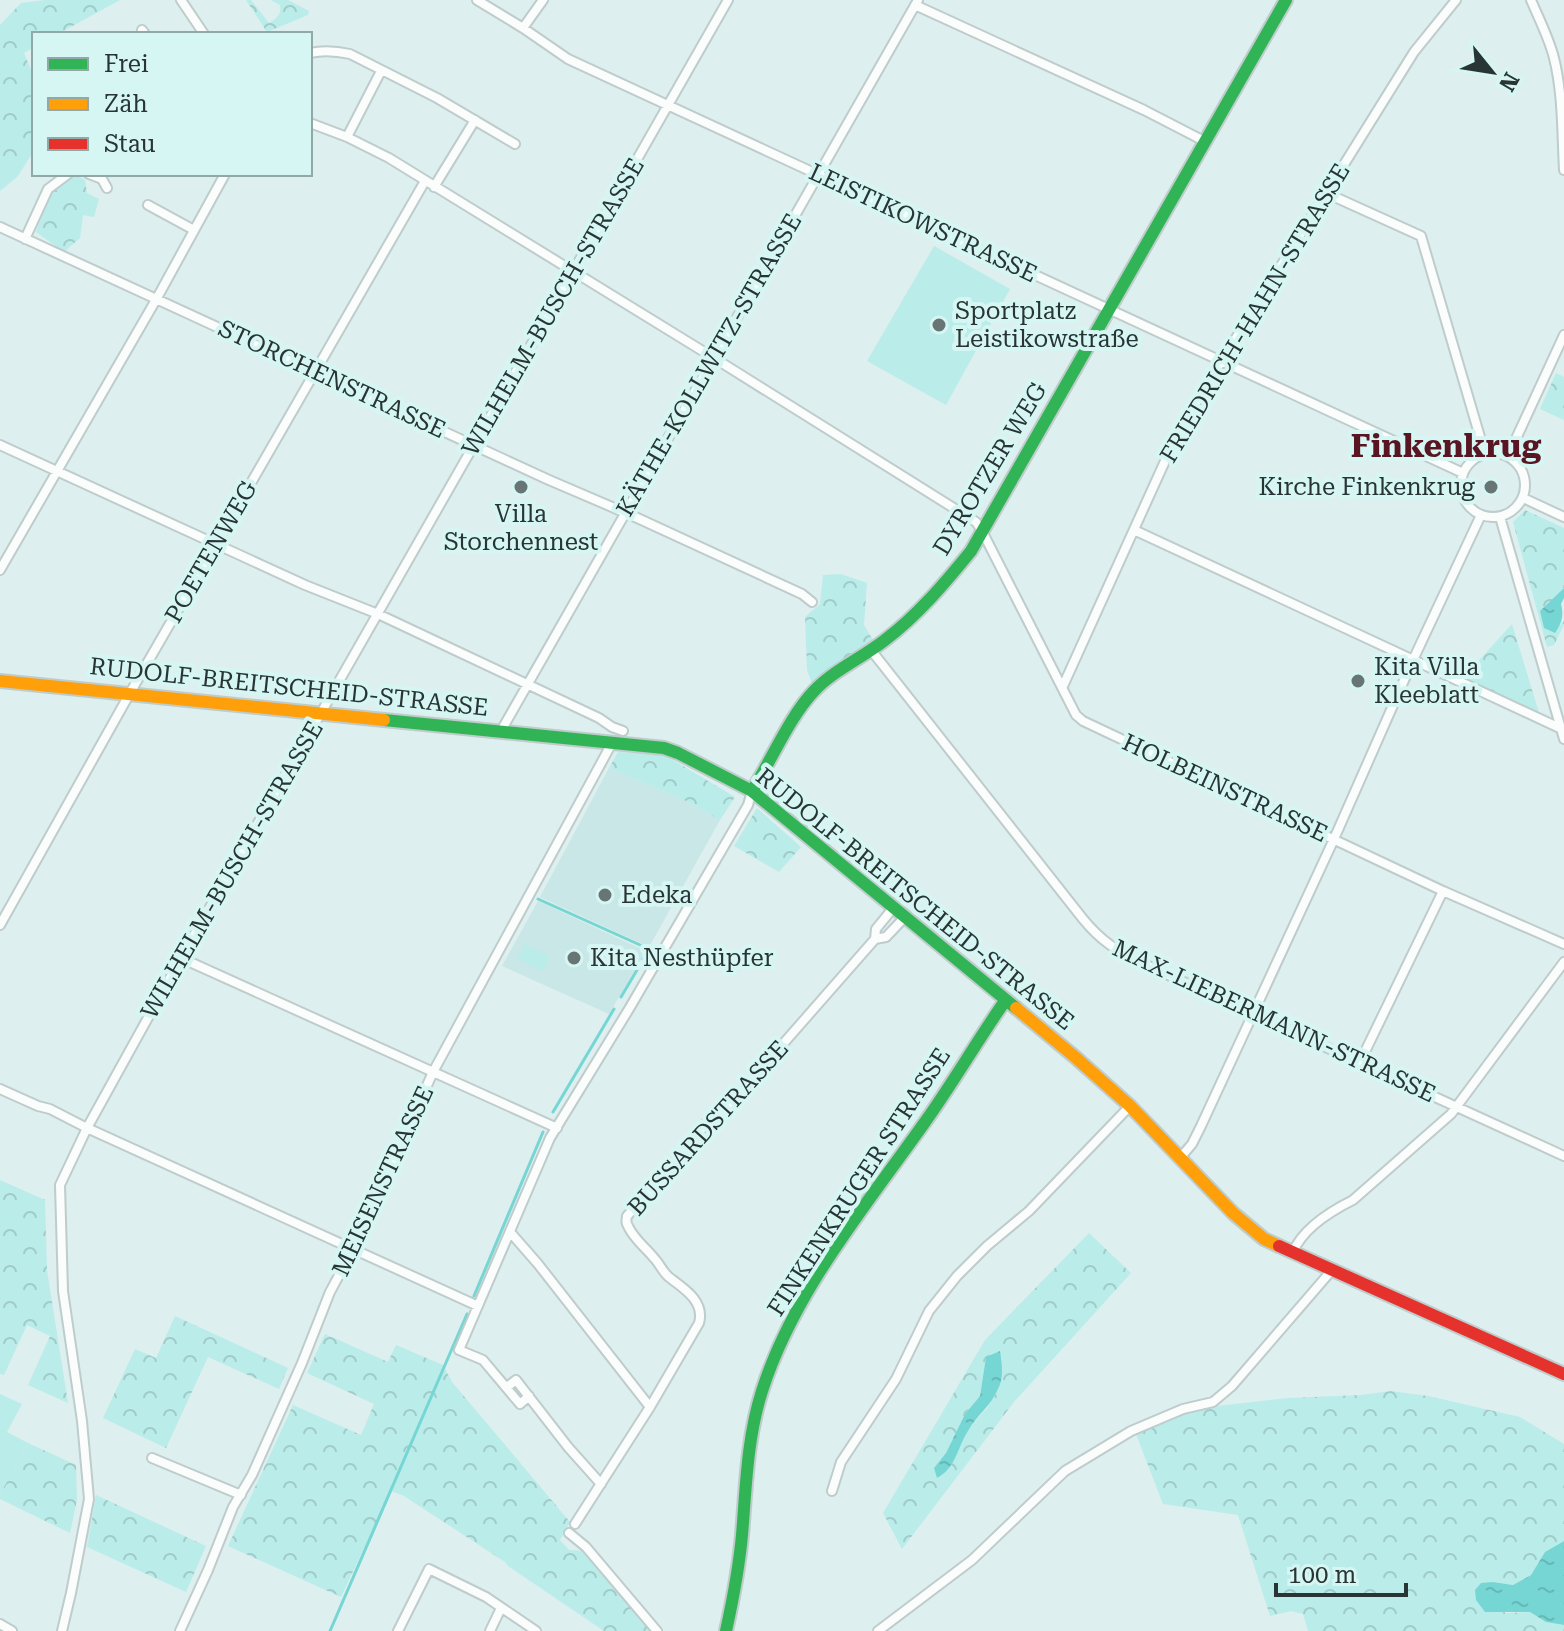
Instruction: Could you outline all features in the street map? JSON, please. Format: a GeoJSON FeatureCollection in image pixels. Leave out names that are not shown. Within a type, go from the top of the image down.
{"type":"FeatureCollection","features":[{"type":"Feature","properties":{"kind":"street"},"geometry":{"type":"LineString","coordinates":[[181,0],[203,32]]}},
{"type":"Feature","properties":{"kind":"street","name":"LEISTIKOWSTRASSE"},"geometry":{"type":"LineString","coordinates":[[477,0],[568,59],[1463,473]]}},
{"type":"Feature","properties":{"kind":"street"},"geometry":{"type":"LineString","coordinates":[[523,28],[543,0]]}},
{"type":"Feature","properties":{"kind":"street","name":"WILHELM-BUSCH-STRASSE"},"geometry":{"type":"LineString","coordinates":[[62,1631],[89,1499],[82,1421],[63,1291],[60,1185],[87,1128],[181,958],[728,0]]}},
{"type":"Feature","properties":{"kind":"street","name":"DYROTZER WEG"},"geometry":{"type":"LineString","coordinates":[[752,791],[812,693],[828,677],[871,650],[929,602],[964,560],[1286,0]]}},
{"type":"Feature","properties":{"kind":"street","name":"FRIEDRICH-HAHN-STRASSE"},"geometry":{"type":"LineString","coordinates":[[1063,686],[1180,428],[1414,52],[1456,0]]}},
{"type":"Feature","properties":{"kind":"street"},"geometry":{"type":"LineString","coordinates":[[1531,0],[1555,62],[1564,170]]}},
{"type":"Feature","properties":{"kind":"street"},"geometry":{"type":"LineString","coordinates":[[916,2],[1206,142]]}},
{"type":"Feature","properties":{"kind":"street","name":"KÄTHE-KOLLWITZ-STRASSE"},"geometry":{"type":"LineString","coordinates":[[501,731],[916,2]]}},
{"type":"Feature","properties":{"kind":"street"},"geometry":{"type":"LineString","coordinates":[[312,53],[335,51],[350,54],[437,98],[515,144]]}},
{"type":"Feature","properties":{"kind":"street"},"geometry":{"type":"LineString","coordinates":[[347,137],[381,71]]}},
{"type":"Feature","properties":{"kind":"street"},"geometry":{"type":"LineString","coordinates":[[434,187],[475,120]]}},
{"type":"Feature","properties":{"kind":"street"},"geometry":{"type":"LineString","coordinates":[[312,124],[389,158],[976,522],[982,531]]}},
{"type":"Feature","properties":{"kind":"street"},"geometry":{"type":"LineString","coordinates":[[25,239],[48,189],[65,176]]}},
{"type":"Feature","properties":{"kind":"street"},"geometry":{"type":"LineString","coordinates":[[94,176],[102,179],[107,188]]}},
{"type":"Feature","properties":{"kind":"street"},"geometry":{"type":"LineString","coordinates":[[0,570],[224,176]]}},
{"type":"Feature","properties":{"kind":"street","name":"POETENWEG"},"geometry":{"type":"LineString","coordinates":[[0,925],[425,181]]}},
{"type":"Feature","properties":{"kind":"street"},"geometry":{"type":"LineString","coordinates":[[1326,193],[1421,236],[1485,454]]}},
{"type":"Feature","properties":{"kind":"street"},"geometry":{"type":"LineString","coordinates":[[148,205],[194,230]]}},
{"type":"Feature","properties":{"kind":"street","name":"STORCHENSTRASSE"},"geometry":{"type":"LineString","coordinates":[[0,227],[802,594],[812,602]]}},
{"type":"Feature","properties":{"kind":"street"},"geometry":{"type":"LineString","coordinates":[[1508,456],[1564,335]]}},
{"type":"Feature","properties":{"kind":"street"},"geometry":{"type":"LineString","coordinates":[[0,445],[305,585],[378,614],[623,731]]}},
{"type":"Feature","properties":{"kind":"street"},"geometry":{"type":"LineString","coordinates":[[1485,454],[1508,456],[1524,474],[1526,486],[1523,498],[1510,513],[1500,517],[1481,515],[1470,508],[1463,497],[1463,473],[1472,461],[1485,454]]}},
{"type":"Feature","properties":{"kind":"street"},"geometry":{"type":"LineString","coordinates":[[1523,498],[1564,517]]}},
{"type":"Feature","properties":{"kind":"street"},"geometry":{"type":"LineString","coordinates":[[1180,1158],[1201,1126],[1481,515]]}},
{"type":"Feature","properties":{"kind":"street"},"geometry":{"type":"LineString","coordinates":[[1500,517],[1564,739]]}},
{"type":"Feature","properties":{"kind":"street"},"geometry":{"type":"LineString","coordinates":[[1134,530],[1563,729]]}},
{"type":"Feature","properties":{"kind":"street","name":"HOLBEINSTRASSE"},"geometry":{"type":"LineString","coordinates":[[982,531],[1076,715],[1083,721],[1443,891],[1564,944]]}},
{"type":"Feature","properties":{"kind":"street","name":"MAX-LIEBERMANN-STRASSE"},"geometry":{"type":"LineString","coordinates":[[871,650],[1095,934],[1111,947],[1564,1156]]}},
{"type":"Feature","properties":{"kind":"street","name":"RUDOLF-BREITSCHEID-STRASSE"},"geometry":{"type":"LineString","coordinates":[[0,681],[664,748],[678,753],[752,791],[1075,1057],[1130,1106],[1255,1233],[1275,1245],[1564,1374]]}},
{"type":"Feature","properties":{"kind":"street","name":"MEISENSTRASSE"},"geometry":{"type":"LineString","coordinates":[[180,1631],[233,1507],[252,1475],[302,1363],[330,1292],[358,1240],[433,1072],[612,743]]}},
{"type":"Feature","properties":{"kind":"street"},"geometry":{"type":"LineString","coordinates":[[601,1484],[529,1396],[520,1404],[483,1360],[459,1350],[550,1138],[748,805],[752,791]]}},
{"type":"Feature","properties":{"kind":"street"},"geometry":{"type":"LineString","coordinates":[[1360,1062],[1443,891]]}},
{"type":"Feature","properties":{"kind":"street","name":"BUSSARDSTRASSE"},"geometry":{"type":"LineString","coordinates":[[575,1524],[650,1407],[701,1315],[698,1303],[682,1285],[668,1277],[631,1231],[627,1216],[663,1178],[711,1117],[733,1101],[875,939],[876,929],[894,907]]}},
{"type":"Feature","properties":{"kind":"street","name":"BUSSARDSTRASSE"},"geometry":{"type":"LineString","coordinates":[[875,939],[886,937],[905,917]]}},
{"type":"Feature","properties":{"kind":"street"},"geometry":{"type":"LineString","coordinates":[[181,958],[557,1128]]}},
{"type":"Feature","properties":{"kind":"street"},"geometry":{"type":"LineString","coordinates":[[1293,1252],[1308,1230],[1353,1200],[1449,1116],[1564,962]]}},
{"type":"Feature","properties":{"kind":"street","name":"FINKENKRUGER STRASSE"},"geometry":{"type":"LineString","coordinates":[[726,1631],[740,1554],[751,1438],[762,1392],[780,1345],[842,1239],[1005,1001]]}},
{"type":"Feature","properties":{"kind":"street"},"geometry":{"type":"LineString","coordinates":[[0,1089],[50,1109],[478,1306]]}},
{"type":"Feature","properties":{"kind":"street"},"geometry":{"type":"LineString","coordinates":[[832,1491],[841,1462],[896,1379],[929,1311],[957,1276],[1029,1211],[1130,1106]]}},
{"type":"Feature","properties":{"kind":"street"},"geometry":{"type":"LineString","coordinates":[[510,1232],[650,1407]]}},
{"type":"Feature","properties":{"kind":"street"},"geometry":{"type":"LineString","coordinates":[[878,1631],[972,1560],[1065,1471],[1131,1431],[1183,1409],[1213,1402],[1232,1386],[1332,1270]]}},
{"type":"Feature","properties":{"kind":"street"},"geometry":{"type":"LineString","coordinates":[[152,1458],[241,1495]]}},
{"type":"Feature","properties":{"kind":"street"},"geometry":{"type":"LineString","coordinates":[[569,1533],[586,1547],[657,1631]]}},
{"type":"Feature","properties":{"kind":"street"},"geometry":{"type":"LineString","coordinates":[[398,1631],[429,1569],[486,1597],[536,1631]]}},
{"type":"Feature","properties":{"kind":"street"},"geometry":{"type":"LineString","coordinates":[[490,1631],[501,1608]]}},
{"type":"Feature","properties":{"kind":"street"},"geometry":{"type":"LineString","coordinates":[[0,1624],[12,1631]]}},
{"type":"Feature","properties":{"kind":"shaded area"},"geometry":{"type":"Polygon","coordinates":[[[609,768],[684,800],[720,820],[649,947],[540,897],[609,768]]]}},
{"type":"Feature","properties":{"kind":"shaded area","name":"Kita Nesthüpfer"},"geometry":{"type":"Polygon","coordinates":[[[538,901],[646,951],[609,1014],[502,966],[538,901]]]}},
{"type":"Feature","properties":{"kind":"green space"},"geometry":{"type":"Polygon","coordinates":[[[120,0],[62,32],[32,32],[32,48],[24,53],[32,72],[32,154],[17,177],[0,191],[0,25],[21,3],[120,0]]]}},
{"type":"Feature","properties":{"kind":"green space"},"geometry":{"type":"Polygon","coordinates":[[[246,0],[251,0],[269,23],[280,11],[280,5],[271,0],[288,0],[309,11],[308,15],[267,32],[246,0]]]}},
{"type":"Feature","properties":{"kind":"green space"},"geometry":{"type":"Polygon","coordinates":[[[77,176],[85,180],[87,193],[99,199],[94,217],[83,215],[80,238],[64,252],[36,232],[45,207],[65,178],[77,176]]]}},
{"type":"Feature","properties":{"kind":"green space","name":"Sportplatz Leistikowstraße"},"geometry":{"type":"Polygon","coordinates":[[[934,246],[1010,289],[946,405],[867,361],[934,246]]]}},
{"type":"Feature","properties":{"kind":"green space"},"geometry":{"type":"Polygon","coordinates":[[[1556,373],[1564,377],[1564,420],[1540,409],[1556,373]]]}},
{"type":"Feature","properties":{"kind":"green space"},"geometry":{"type":"Polygon","coordinates":[[[1525,510],[1564,528],[1564,588],[1540,612],[1555,632],[1564,620],[1564,625],[1554,645],[1547,647],[1513,522],[1525,510]]]}},
{"type":"Feature","properties":{"kind":"green space"},"geometry":{"type":"Polygon","coordinates":[[[841,574],[867,583],[864,625],[874,642],[812,684],[807,670],[805,617],[820,604],[823,575],[841,574]]]}},
{"type":"Feature","properties":{"kind":"green space"},"geometry":{"type":"Polygon","coordinates":[[[1512,624],[1540,716],[1464,677],[1512,624]]]}},
{"type":"Feature","properties":{"kind":"green space"},"geometry":{"type":"Polygon","coordinates":[[[618,752],[661,755],[735,797],[720,820],[684,800],[609,768],[618,752]]]}},
{"type":"Feature","properties":{"kind":"green space"},"geometry":{"type":"Polygon","coordinates":[[[757,808],[801,847],[779,872],[734,846],[757,808]]]}},
{"type":"Feature","properties":{"kind":"green space"},"geometry":{"type":"Polygon","coordinates":[[[525,944],[550,956],[543,971],[518,959],[525,944]]]}},
{"type":"Feature","properties":{"kind":"green space"},"geometry":{"type":"Polygon","coordinates":[[[0,1180],[45,1200],[47,1270],[68,1403],[28,1385],[50,1336],[27,1325],[4,1375],[0,1374],[0,1180]]]}},
{"type":"Feature","properties":{"kind":"green space"},"geometry":{"type":"Polygon","coordinates":[[[1089,1233],[1131,1273],[1014,1402],[902,1549],[883,1513],[985,1340],[1089,1233]],[[986,1357],[980,1396],[965,1414],[946,1453],[934,1467],[987,1408],[999,1388],[986,1357]]]}},
{"type":"Feature","properties":{"kind":"green space"},"geometry":{"type":"Polygon","coordinates":[[[175,1316],[288,1368],[279,1389],[208,1357],[166,1448],[103,1418],[135,1349],[156,1358],[175,1316]]]}},
{"type":"Feature","properties":{"kind":"green space"},"geometry":{"type":"Polygon","coordinates":[[[325,1334],[388,1362],[396,1345],[443,1365],[452,1382],[570,1522],[560,1540],[569,1550],[584,1551],[652,1631],[604,1631],[505,1562],[404,1496],[391,1491],[341,1597],[228,1546],[293,1405],[361,1435],[374,1404],[307,1373],[325,1334]]]}},
{"type":"Feature","properties":{"kind":"green space"},"geometry":{"type":"Polygon","coordinates":[[[1391,1391],[1428,1396],[1520,1417],[1564,1444],[1564,1541],[1545,1552],[1531,1575],[1513,1585],[1493,1582],[1505,1613],[1530,1612],[1546,1622],[1564,1625],[1564,1631],[1308,1631],[1303,1614],[1291,1611],[1270,1616],[1238,1515],[1163,1504],[1136,1434],[1187,1413],[1217,1406],[1391,1391]]]}},
{"type":"Feature","properties":{"kind":"green space"},"geometry":{"type":"Polygon","coordinates":[[[0,1394],[22,1404],[7,1432],[28,1443],[0,1494],[0,1394]]]}},
{"type":"Feature","properties":{"kind":"green space"},"geometry":{"type":"Polygon","coordinates":[[[28,1443],[76,1465],[77,1500],[70,1533],[0,1499],[28,1443]]]}},
{"type":"Feature","properties":{"kind":"green space"},"geometry":{"type":"Polygon","coordinates":[[[96,1495],[206,1546],[186,1592],[87,1547],[96,1495]]]}},
{"type":"Feature","properties":{"kind":"water"},"geometry":{"type":"Polygon","coordinates":[[[1564,588],[1562,619],[1555,633],[1544,628],[1540,611],[1564,588]]]}},
{"type":"Feature","properties":{"kind":"water"},"geometry":{"type":"Polygon","coordinates":[[[1000,1351],[1002,1375],[995,1395],[964,1437],[952,1463],[937,1478],[934,1468],[946,1453],[965,1414],[980,1396],[986,1357],[1000,1351]]]}},
{"type":"Feature","properties":{"kind":"water"},"geometry":{"type":"Polygon","coordinates":[[[1564,1541],[1564,1625],[1546,1622],[1530,1612],[1485,1612],[1476,1600],[1475,1590],[1481,1583],[1513,1585],[1531,1575],[1545,1552],[1564,1541]]]}},
{"type":"Feature","properties":{"kind":"waterway"},"geometry":{"type":"LineString","coordinates":[[538,899],[649,949],[643,959]]}},
{"type":"Feature","properties":{"kind":"waterway"},"geometry":{"type":"LineString","coordinates":[[621,997],[637,970]]}},
{"type":"Feature","properties":{"kind":"waterway"},"geometry":{"type":"LineString","coordinates":[[553,1112],[614,1009]]}},
{"type":"Feature","properties":{"kind":"waterway"},"geometry":{"type":"LineString","coordinates":[[474,1296],[543,1132]]}},
{"type":"Feature","properties":{"kind":"waterway"},"geometry":{"type":"LineString","coordinates":[[330,1631],[467,1314]]}},
{"type":"Feature","properties":{"kind":"traffic: fast"},"geometry":{"type":"LineString","coordinates":[[752,791],[789,726],[814,691],[909,620],[971,551],[1286,0]]}},
{"type":"Feature","properties":{"kind":"traffic: fast"},"geometry":{"type":"LineString","coordinates":[[384,720],[664,748],[678,753],[752,791],[1016,1008]]}},
{"type":"Feature","properties":{"kind":"traffic: fast"},"geometry":{"type":"LineString","coordinates":[[726,1631],[739,1559],[753,1427],[776,1354],[833,1251],[935,1107],[1005,1001]]}},
{"type":"Feature","properties":{"kind":"traffic: slow"},"geometry":{"type":"LineString","coordinates":[[0,681],[384,720]]}},
{"type":"Feature","properties":{"kind":"traffic: slow"},"geometry":{"type":"LineString","coordinates":[[1016,1008],[1130,1106],[1233,1213],[1264,1239],[1279,1246]]}},
{"type":"Feature","properties":{"kind":"traffic: jam"},"geometry":{"type":"LineString","coordinates":[[1279,1246],[1564,1374]]}},
{"type":"Feature","properties":{"kind":"place","name":"Sportplatz Leistikowstraße"},"geometry":{"type":"Point","coordinates":[939,325]}},
{"type":"Feature","properties":{"kind":"place","name":"Villa Storchennest"},"geometry":{"type":"Point","coordinates":[521,487]}},
{"type":"Feature","properties":{"kind":"place","name":"Kirche Finkenkrug"},"geometry":{"type":"Point","coordinates":[1491,487]}},
{"type":"Feature","properties":{"kind":"place","name":"Kita Villa Kleeblatt"},"geometry":{"type":"Point","coordinates":[1358,681]}},
{"type":"Feature","properties":{"kind":"place","name":"Edeka"},"geometry":{"type":"Point","coordinates":[605,895]}},
{"type":"Feature","properties":{"kind":"place","name":"Kita Nesthüpfer"},"geometry":{"type":"Point","coordinates":[574,958]}},
{"type":"Feature","properties":{"kind":"district","name":"Finkenkrug"},"geometry":{"type":"Point","coordinates":[1446,446]}}]}
